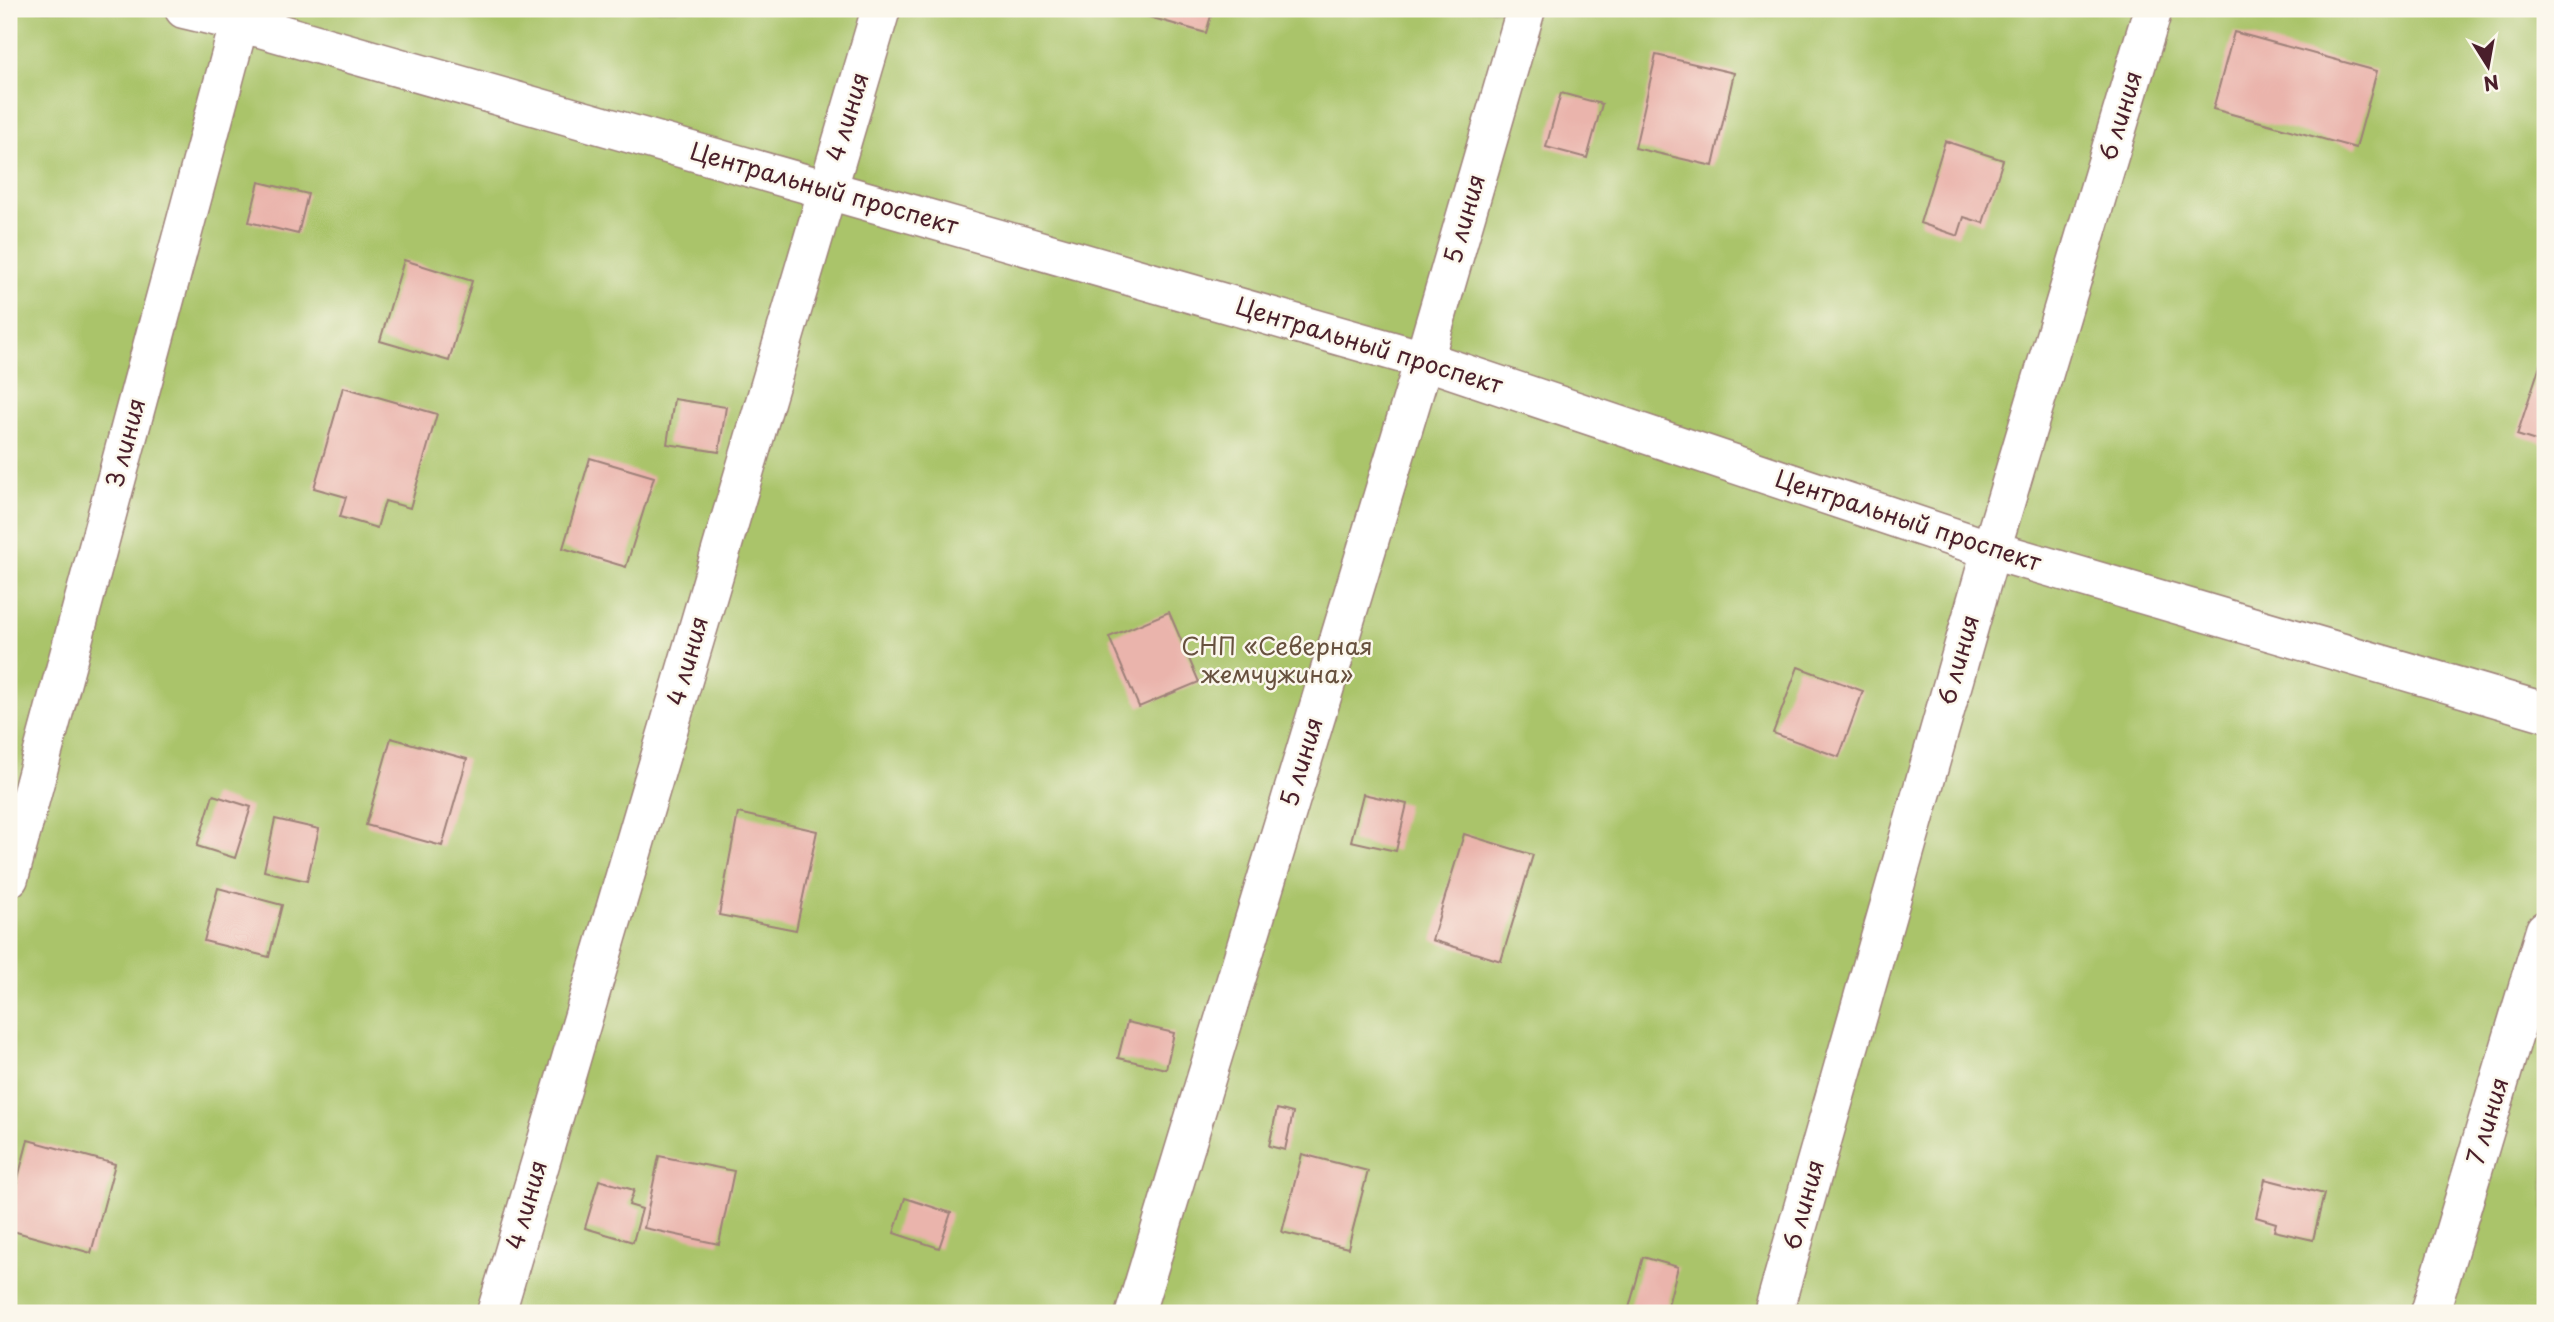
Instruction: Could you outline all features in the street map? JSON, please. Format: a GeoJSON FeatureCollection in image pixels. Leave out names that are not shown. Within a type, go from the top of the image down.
{"type":"FeatureCollection","features":[{"type":"Feature","properties":{"kind":"street","name":"Центральный проспект"},"geometry":{"type":"LineString","coordinates":[[184,9],[241,15],[827,189],[1424,360],[1991,550],[2545,712]]}},
{"type":"Feature","properties":{"kind":"street","name":"4 линия"},"geometry":{"type":"LineString","coordinates":[[496,1313],[880,9]]}},
{"type":"Feature","properties":{"kind":"street","name":"5 линия"},"geometry":{"type":"LineString","coordinates":[[1135,1313],[1424,360],[1526,9]]}},
{"type":"Feature","properties":{"kind":"street","name":"6 линия"},"geometry":{"type":"LineString","coordinates":[[1773,1313],[1991,550],[2153,9]]}},
{"type":"Feature","properties":{"kind":"street","name":"3 линия"},"geometry":{"type":"LineString","coordinates":[[9,878],[241,15]]}},
{"type":"Feature","properties":{"kind":"street","name":"7 линия"},"geometry":{"type":"LineString","coordinates":[[2430,1313],[2545,930]]}},
{"type":"Feature","properties":{"kind":"green space","name":"СНП «Северная жемчужина»"},"geometry":{"type":"Polygon","coordinates":[[[9,9],[2545,9],[2545,1313],[9,1313],[9,9]]]}},
{"type":"Feature","properties":{"kind":"building"},"geometry":{"type":"Polygon","coordinates":[[[1137,9],[1213,9],[1206,33],[1135,13],[1137,9]]]}},
{"type":"Feature","properties":{"kind":"building"},"geometry":{"type":"Polygon","coordinates":[[[2234,32],[2377,71],[2356,148],[2213,109],[2234,32]]]}},
{"type":"Feature","properties":{"kind":"building"},"geometry":{"type":"Polygon","coordinates":[[[1656,55],[1734,73],[1713,166],[1635,148],[1656,55]]]}},
{"type":"Feature","properties":{"kind":"building"},"geometry":{"type":"Polygon","coordinates":[[[1561,93],[1602,104],[1587,158],[1546,147],[1561,93]]]}},
{"type":"Feature","properties":{"kind":"building"},"geometry":{"type":"Polygon","coordinates":[[[1945,141],[2003,160],[1983,223],[1964,217],[1958,236],[1920,223],[1945,141]]]}},
{"type":"Feature","properties":{"kind":"building"},"geometry":{"type":"Polygon","coordinates":[[[259,182],[308,194],[298,234],[249,222],[259,182]]]}},
{"type":"Feature","properties":{"kind":"building"},"geometry":{"type":"Polygon","coordinates":[[[404,260],[472,281],[449,361],[380,341],[404,260]]]}},
{"type":"Feature","properties":{"kind":"building"},"geometry":{"type":"Polygon","coordinates":[[[2543,356],[2545,357],[2545,444],[2517,435],[2543,356]]]}},
{"type":"Feature","properties":{"kind":"building"},"geometry":{"type":"Polygon","coordinates":[[[343,387],[437,414],[410,508],[385,501],[377,528],[340,517],[346,497],[314,488],[343,387]]]}},
{"type":"Feature","properties":{"kind":"building"},"geometry":{"type":"Polygon","coordinates":[[[674,399],[726,407],[719,452],[667,444],[674,399]]]}},
{"type":"Feature","properties":{"kind":"building"},"geometry":{"type":"Polygon","coordinates":[[[590,458],[654,477],[626,567],[563,548],[590,458]]]}},
{"type":"Feature","properties":{"kind":"building"},"geometry":{"type":"Polygon","coordinates":[[[1169,612],[1199,682],[1139,707],[1109,637],[1169,612]]]}},
{"type":"Feature","properties":{"kind":"building"},"geometry":{"type":"Polygon","coordinates":[[[1798,667],[1863,691],[1839,757],[1773,733],[1798,667]]]}},
{"type":"Feature","properties":{"kind":"building"},"geometry":{"type":"Polygon","coordinates":[[[391,738],[467,759],[442,846],[366,825],[391,738]]]}},
{"type":"Feature","properties":{"kind":"building"},"geometry":{"type":"Polygon","coordinates":[[[1363,794],[1407,804],[1396,851],[1351,841],[1363,794]]]}},
{"type":"Feature","properties":{"kind":"building"},"geometry":{"type":"Polygon","coordinates":[[[213,795],[251,807],[235,858],[197,846],[213,795]]]}},
{"type":"Feature","properties":{"kind":"building"},"geometry":{"type":"Polygon","coordinates":[[[738,813],[817,831],[796,930],[719,915],[738,813]]]}},
{"type":"Feature","properties":{"kind":"building"},"geometry":{"type":"Polygon","coordinates":[[[275,819],[319,829],[307,881],[264,871],[275,819]]]}},
{"type":"Feature","properties":{"kind":"building"},"geometry":{"type":"Polygon","coordinates":[[[1464,834],[1533,855],[1501,961],[1432,940],[1464,834]]]}},
{"type":"Feature","properties":{"kind":"building"},"geometry":{"type":"Polygon","coordinates":[[[218,888],[282,905],[269,957],[204,941],[218,888]]]}},
{"type":"Feature","properties":{"kind":"building"},"geometry":{"type":"Polygon","coordinates":[[[1127,1022],[1174,1033],[1166,1069],[1118,1058],[1127,1022]]]}},
{"type":"Feature","properties":{"kind":"building"},"geometry":{"type":"Polygon","coordinates":[[[1277,1109],[1293,1113],[1285,1150],[1269,1146],[1277,1109]]]}},
{"type":"Feature","properties":{"kind":"building"},"geometry":{"type":"Polygon","coordinates":[[[28,1140],[115,1164],[91,1253],[9,1230],[9,1212],[28,1140]]]}},
{"type":"Feature","properties":{"kind":"building"},"geometry":{"type":"Polygon","coordinates":[[[1302,1154],[1368,1171],[1348,1248],[1282,1232],[1302,1154]]]}},
{"type":"Feature","properties":{"kind":"building"},"geometry":{"type":"Polygon","coordinates":[[[659,1156],[734,1171],[719,1244],[644,1228],[659,1156]]]}},
{"type":"Feature","properties":{"kind":"building"},"geometry":{"type":"Polygon","coordinates":[[[2265,1179],[2324,1194],[2313,1240],[2274,1231],[2276,1223],[2256,1217],[2265,1179]]]}},
{"type":"Feature","properties":{"kind":"building"},"geometry":{"type":"Polygon","coordinates":[[[599,1180],[634,1190],[629,1205],[642,1209],[633,1242],[585,1228],[599,1180]]]}},
{"type":"Feature","properties":{"kind":"building"},"geometry":{"type":"Polygon","coordinates":[[[905,1198],[951,1213],[939,1248],[894,1233],[905,1198]]]}},
{"type":"Feature","properties":{"kind":"building"},"geometry":{"type":"Polygon","coordinates":[[[1643,1257],[1678,1267],[1666,1313],[1648,1313],[1629,1308],[1643,1257]]]}}]}
